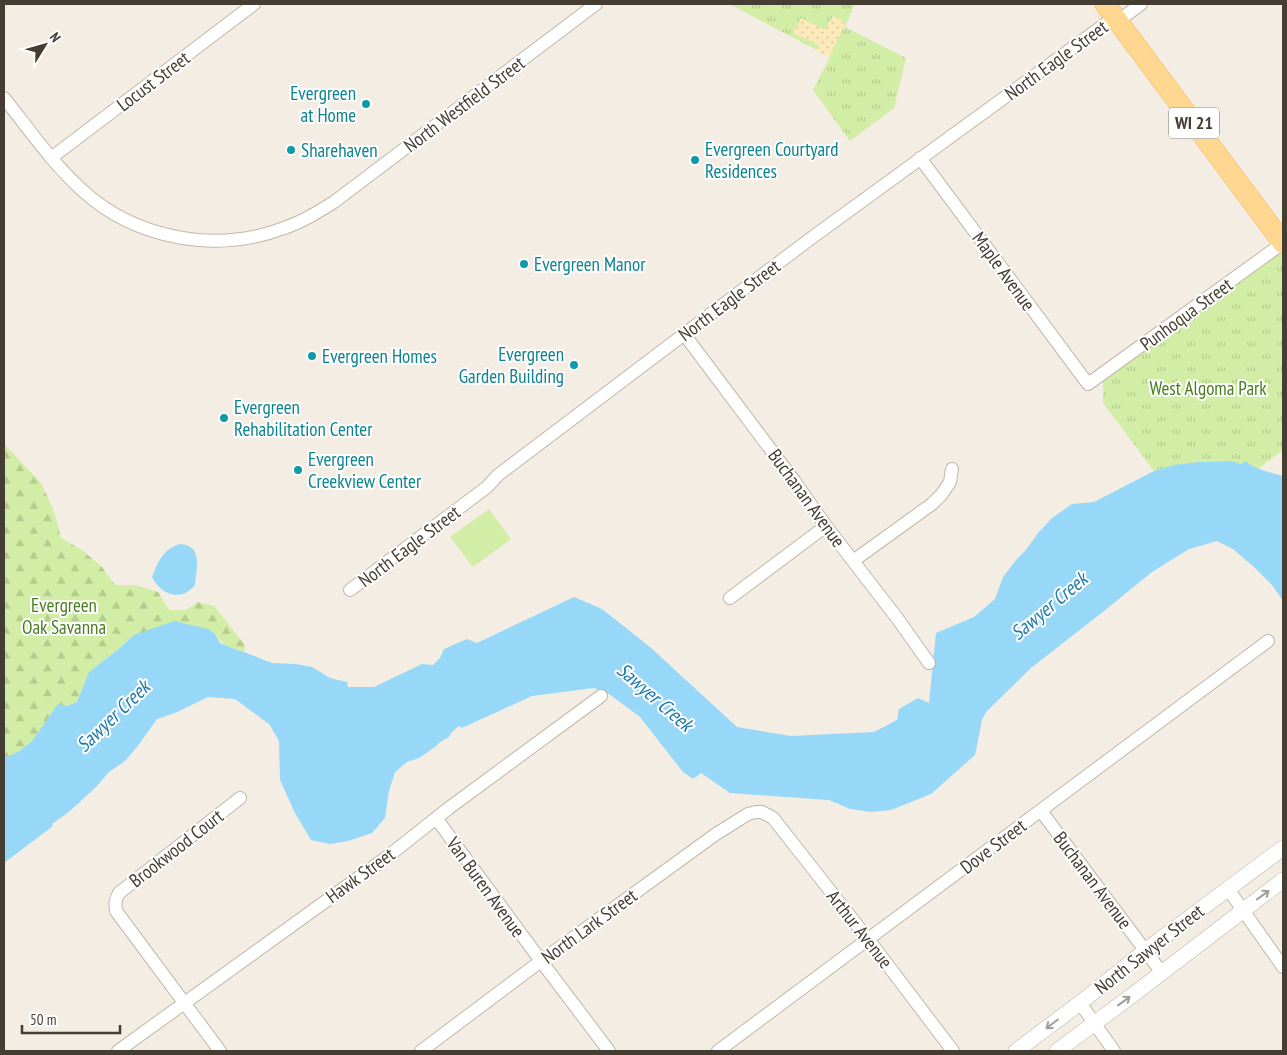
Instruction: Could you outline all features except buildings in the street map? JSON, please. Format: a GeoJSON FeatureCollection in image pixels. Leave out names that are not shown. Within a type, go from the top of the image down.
{"type":"FeatureCollection","features":[{"type":"Feature","properties":{"kind":"main road","name":"WI 21"},"geometry":{"type":"LineString","coordinates":[[1112,14],[1283,243]]}},
{"type":"Feature","properties":{"kind":"street","name":"Locust Street"},"geometry":{"type":"LineString","coordinates":[[51,158],[254,4]]}},
{"type":"Feature","properties":{"kind":"street","name":"North Westfield Street"},"geometry":{"type":"LineString","coordinates":[[4,98],[70,180],[97,203],[144,228],[178,237],[213,241],[231,240],[266,234],[299,222],[334,202],[596,4]]}},
{"type":"Feature","properties":{"kind":"street","name":"North Eagle Street"},"geometry":{"type":"LineString","coordinates":[[350,590],[487,487],[498,475],[684,334],[1112,14],[1141,4]]}},
{"type":"Feature","properties":{"kind":"street","name":"Maple Avenue"},"geometry":{"type":"LineString","coordinates":[[920,158],[1088,384]]}},
{"type":"Feature","properties":{"kind":"street","name":"Punhoqua Street"},"geometry":{"type":"LineString","coordinates":[[1088,384],[1283,243]]}},
{"type":"Feature","properties":{"kind":"street","name":"Buchanan Avenue"},"geometry":{"type":"LineString","coordinates":[[684,334],[929,663]]}},
{"type":"Feature","properties":{"kind":"street"},"geometry":{"type":"LineString","coordinates":[[853,561],[932,504],[950,482],[952,469]]}},
{"type":"Feature","properties":{"kind":"street"},"geometry":{"type":"LineString","coordinates":[[730,598],[826,526]]}},
{"type":"Feature","properties":{"kind":"street","name":"Dove Street"},"geometry":{"type":"LineString","coordinates":[[718,1051],[1268,641]]}},
{"type":"Feature","properties":{"kind":"street","name":"Hawk Street"},"geometry":{"type":"LineString","coordinates":[[118,1051],[387,857],[436,818],[600,696]]}},
{"type":"Feature","properties":{"kind":"street","name":"Brookwood Court"},"geometry":{"type":"LineString","coordinates":[[184,1003],[116,911],[115,899],[118,893],[240,798]]}},
{"type":"Feature","properties":{"kind":"street","name":"Buchanan Avenue"},"geometry":{"type":"LineString","coordinates":[[1041,811],[1162,973]]}},
{"type":"Feature","properties":{"kind":"street","name":"Arthur Avenue"},"geometry":{"type":"LineString","coordinates":[[762,812],[773,818],[953,1051]]}},
{"type":"Feature","properties":{"kind":"street","name":"North Lark Street"},"geometry":{"type":"LineString","coordinates":[[421,1051],[716,834],[748,814],[762,812]]}},
{"type":"Feature","properties":{"kind":"street","name":"Van Buren Avenue"},"geometry":{"type":"LineString","coordinates":[[436,818],[609,1051]]}},
{"type":"Feature","properties":{"kind":"street","name":"North Sawyer Street"},"geometry":{"type":"LineString","coordinates":[[1016,1051],[1146,950],[1283,848]]}},
{"type":"Feature","properties":{"kind":"street","name":"North Sawyer Street"},"geometry":{"type":"LineString","coordinates":[[1057,1051],[1283,880]]}},
{"type":"Feature","properties":{"kind":"street"},"geometry":{"type":"LineString","coordinates":[[1228,889],[1283,967]]}},
{"type":"Feature","properties":{"kind":"street"},"geometry":{"type":"LineString","coordinates":[[184,1003],[220,1051]]}},
{"type":"Feature","properties":{"kind":"street"},"geometry":{"type":"LineString","coordinates":[[1080,1003],[1114,1051]]}},
{"type":"Feature","properties":{"kind":"green space"},"geometry":{"type":"Polygon","coordinates":[[[729,4],[855,4],[845,27],[906,58],[894,108],[850,141],[813,90],[830,57],[729,4]]]}},
{"type":"Feature","properties":{"kind":"green space","name":"West Algoma Park"},"geometry":{"type":"Polygon","coordinates":[[[1283,243],[1283,450],[1258,469],[1233,462],[1206,461],[1154,471],[1103,403],[1103,373],[1283,243]]]}},
{"type":"Feature","properties":{"kind":"green space","name":"Evergreen Oak Savanna"},"geometry":{"type":"Polygon","coordinates":[[[4,444],[41,483],[54,511],[61,538],[82,550],[102,567],[115,585],[135,585],[158,592],[169,610],[186,610],[198,602],[214,606],[245,645],[244,652],[227,646],[215,634],[134,635],[89,672],[77,702],[67,706],[58,705],[32,741],[18,752],[4,758],[4,444]]]}},
{"type":"Feature","properties":{"kind":"green space"},"geometry":{"type":"Polygon","coordinates":[[[489,509],[511,539],[473,567],[450,537],[489,509]]]}},
{"type":"Feature","properties":{"kind":"sand"},"geometry":{"type":"Polygon","coordinates":[[[833,16],[846,23],[829,57],[816,50],[819,45],[793,33],[801,18],[825,30],[833,16]]]}},
{"type":"Feature","properties":{"kind":"water","name":"Sawyer Creek"},"geometry":{"type":"Polygon","coordinates":[[[1230,461],[1242,464],[1245,461],[1258,469],[1283,476],[1283,601],[1272,585],[1233,549],[1217,541],[1189,549],[1152,572],[1031,668],[986,712],[982,720],[975,755],[931,794],[891,810],[871,812],[850,809],[829,800],[730,793],[701,773],[693,779],[683,772],[640,717],[609,694],[594,688],[532,696],[462,728],[459,726],[449,737],[419,758],[407,762],[395,772],[389,791],[385,818],[372,833],[348,841],[330,844],[311,840],[295,813],[280,780],[279,741],[269,724],[235,699],[208,697],[175,713],[157,719],[125,761],[109,772],[70,811],[52,824],[53,826],[4,863],[4,758],[18,752],[32,741],[58,704],[67,706],[77,702],[89,672],[134,635],[174,621],[208,629],[215,634],[220,643],[272,663],[312,667],[330,678],[347,682],[348,687],[374,687],[422,664],[433,665],[440,658],[444,649],[467,639],[477,643],[574,597],[602,609],[650,647],[737,727],[791,736],[874,732],[897,720],[899,709],[918,698],[929,703],[936,633],[974,617],[995,599],[1003,577],[1052,518],[1072,504],[1094,502],[1154,471],[1174,465],[1230,461]]]}},
{"type":"Feature","properties":{"kind":"water"},"geometry":{"type":"Polygon","coordinates":[[[180,544],[193,549],[196,554],[197,566],[195,585],[190,590],[178,595],[166,592],[160,588],[152,577],[165,553],[180,544]]]}},
{"type":"Feature","properties":{"kind":"place","name":"Evergreen at Home"},"geometry":{"type":"Point","coordinates":[366,104]}},
{"type":"Feature","properties":{"kind":"place","name":"Sharehaven"},"geometry":{"type":"Point","coordinates":[291,150]}},
{"type":"Feature","properties":{"kind":"place","name":"Evergreen Courtyard Residences"},"geometry":{"type":"Point","coordinates":[695,160]}},
{"type":"Feature","properties":{"kind":"place","name":"Evergreen Manor"},"geometry":{"type":"Point","coordinates":[524,264]}},
{"type":"Feature","properties":{"kind":"place","name":"Evergreen Homes"},"geometry":{"type":"Point","coordinates":[312,356]}},
{"type":"Feature","properties":{"kind":"place","name":"Evergreen Garden Building"},"geometry":{"type":"Point","coordinates":[574,365]}},
{"type":"Feature","properties":{"kind":"place","name":"Evergreen Rehabilitation Center"},"geometry":{"type":"Point","coordinates":[224,418]}},
{"type":"Feature","properties":{"kind":"place","name":"Evergreen Creekview Center"},"geometry":{"type":"Point","coordinates":[298,470]}}]}
